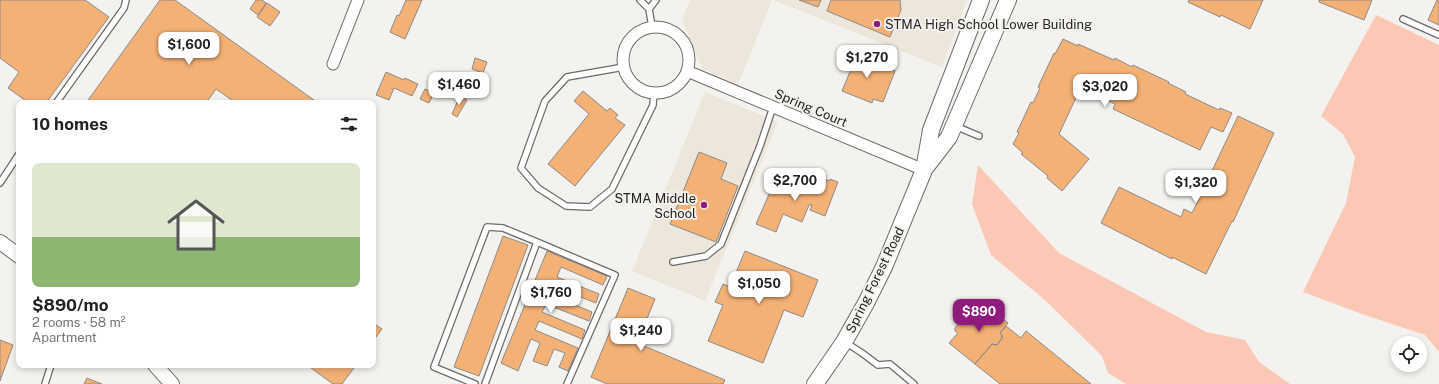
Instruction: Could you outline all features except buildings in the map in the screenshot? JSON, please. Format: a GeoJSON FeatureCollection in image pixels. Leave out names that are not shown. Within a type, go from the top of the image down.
{"type":"FeatureCollection","features":[{"type":"Feature","properties":{"kind":"main road","name":"Spring Forest Road"},"geometry":{"type":"LineString","coordinates":[[816,384],[844,342],[884,267],[924,170],[931,130],[982,0]]}},
{"type":"Feature","properties":{"kind":"main road","name":"Spring Forest Road"},"geometry":{"type":"LineString","coordinates":[[924,170],[949,137],[1008,0]]}},
{"type":"Feature","properties":{"kind":"street"},"geometry":{"type":"LineString","coordinates":[[333,64],[358,0]]}},
{"type":"Feature","properties":{"kind":"street"},"geometry":{"type":"LineString","coordinates":[[652,27],[664,28],[674,32],[682,39],[687,49],[689,60],[688,71],[675,87],[665,92],[654,93],[644,91],[635,85],[628,77],[624,67],[623,56],[626,46],[633,36],[642,30],[652,27]]}},
{"type":"Feature","properties":{"kind":"street","name":"Spring Court"},"geometry":{"type":"LineString","coordinates":[[688,71],[924,170]]}},
{"type":"Feature","properties":{"kind":"street"},"geometry":{"type":"LineString","coordinates":[[0,242],[16,254]]}},
{"type":"Feature","properties":{"kind":"street"},"geometry":{"type":"LineString","coordinates":[[158,368],[172,384]]}},
{"type":"Feature","properties":{"kind":"lane"},"geometry":{"type":"LineString","coordinates":[[58,100],[124,8],[126,0]]}},
{"type":"Feature","properties":{"kind":"lane"},"geometry":{"type":"LineString","coordinates":[[640,0],[649,9],[652,27]]}},
{"type":"Feature","properties":{"kind":"lane"},"geometry":{"type":"LineString","coordinates":[[649,9],[656,0]]}},
{"type":"Feature","properties":{"kind":"lane"},"geometry":{"type":"LineString","coordinates":[[1403,19],[1439,35]]}},
{"type":"Feature","properties":{"kind":"lane"},"geometry":{"type":"LineString","coordinates":[[624,67],[568,77],[545,101],[521,168],[538,188],[566,206],[590,207],[612,189],[653,105],[654,93]]}},
{"type":"Feature","properties":{"kind":"lane"},"geometry":{"type":"LineString","coordinates":[[673,262],[706,256],[721,244],[760,146],[773,107]]}},
{"type":"Feature","properties":{"kind":"lane"},"geometry":{"type":"LineString","coordinates":[[954,126],[979,136]]}},
{"type":"Feature","properties":{"kind":"lane"},"geometry":{"type":"LineString","coordinates":[[0,183],[16,159]]}},
{"type":"Feature","properties":{"kind":"lane"},"geometry":{"type":"LineString","coordinates":[[474,384],[434,367],[487,227],[503,228],[614,274],[567,384]]}},
{"type":"Feature","properties":{"kind":"lane"},"geometry":{"type":"LineString","coordinates":[[485,384],[537,242]]}},
{"type":"Feature","properties":{"kind":"lane"},"geometry":{"type":"LineString","coordinates":[[844,342],[862,352],[878,365],[890,364],[914,384]]}},
{"type":"Feature","properties":{"kind":"lane"},"geometry":{"type":"LineString","coordinates":[[45,384],[51,368]]}},
{"type":"Feature","properties":{"kind":"shaded area"},"geometry":{"type":"Polygon","coordinates":[[[690,0],[772,0],[738,84],[702,69],[682,19],[690,0]]]}},
{"type":"Feature","properties":{"kind":"shaded area"},"geometry":{"type":"Polygon","coordinates":[[[773,0],[967,0],[942,67],[773,0]]]}},
{"type":"Feature","properties":{"kind":"shaded area"},"geometry":{"type":"Polygon","coordinates":[[[1376,15],[1439,45],[1439,352],[1425,335],[1303,292],[1346,203],[1355,157],[1343,134],[1321,116],[1376,15]]]}},
{"type":"Feature","properties":{"kind":"shaded area"},"geometry":{"type":"Polygon","coordinates":[[[705,92],[778,122],[705,301],[632,271],[705,92]]]}},
{"type":"Feature","properties":{"kind":"shaded area"},"geometry":{"type":"Polygon","coordinates":[[[978,165],[1059,253],[1206,332],[1245,340],[1259,362],[1290,384],[1126,384],[1108,373],[1102,356],[1046,301],[991,255],[972,204],[978,165]]]}},
{"type":"Feature","properties":{"kind":"place","name":"STMA High School Lower Building"},"geometry":{"type":"Point","coordinates":[877,24]}},
{"type":"Feature","properties":{"kind":"place","name":"STMA Middle School"},"geometry":{"type":"Point","coordinates":[704,205]}}]}
